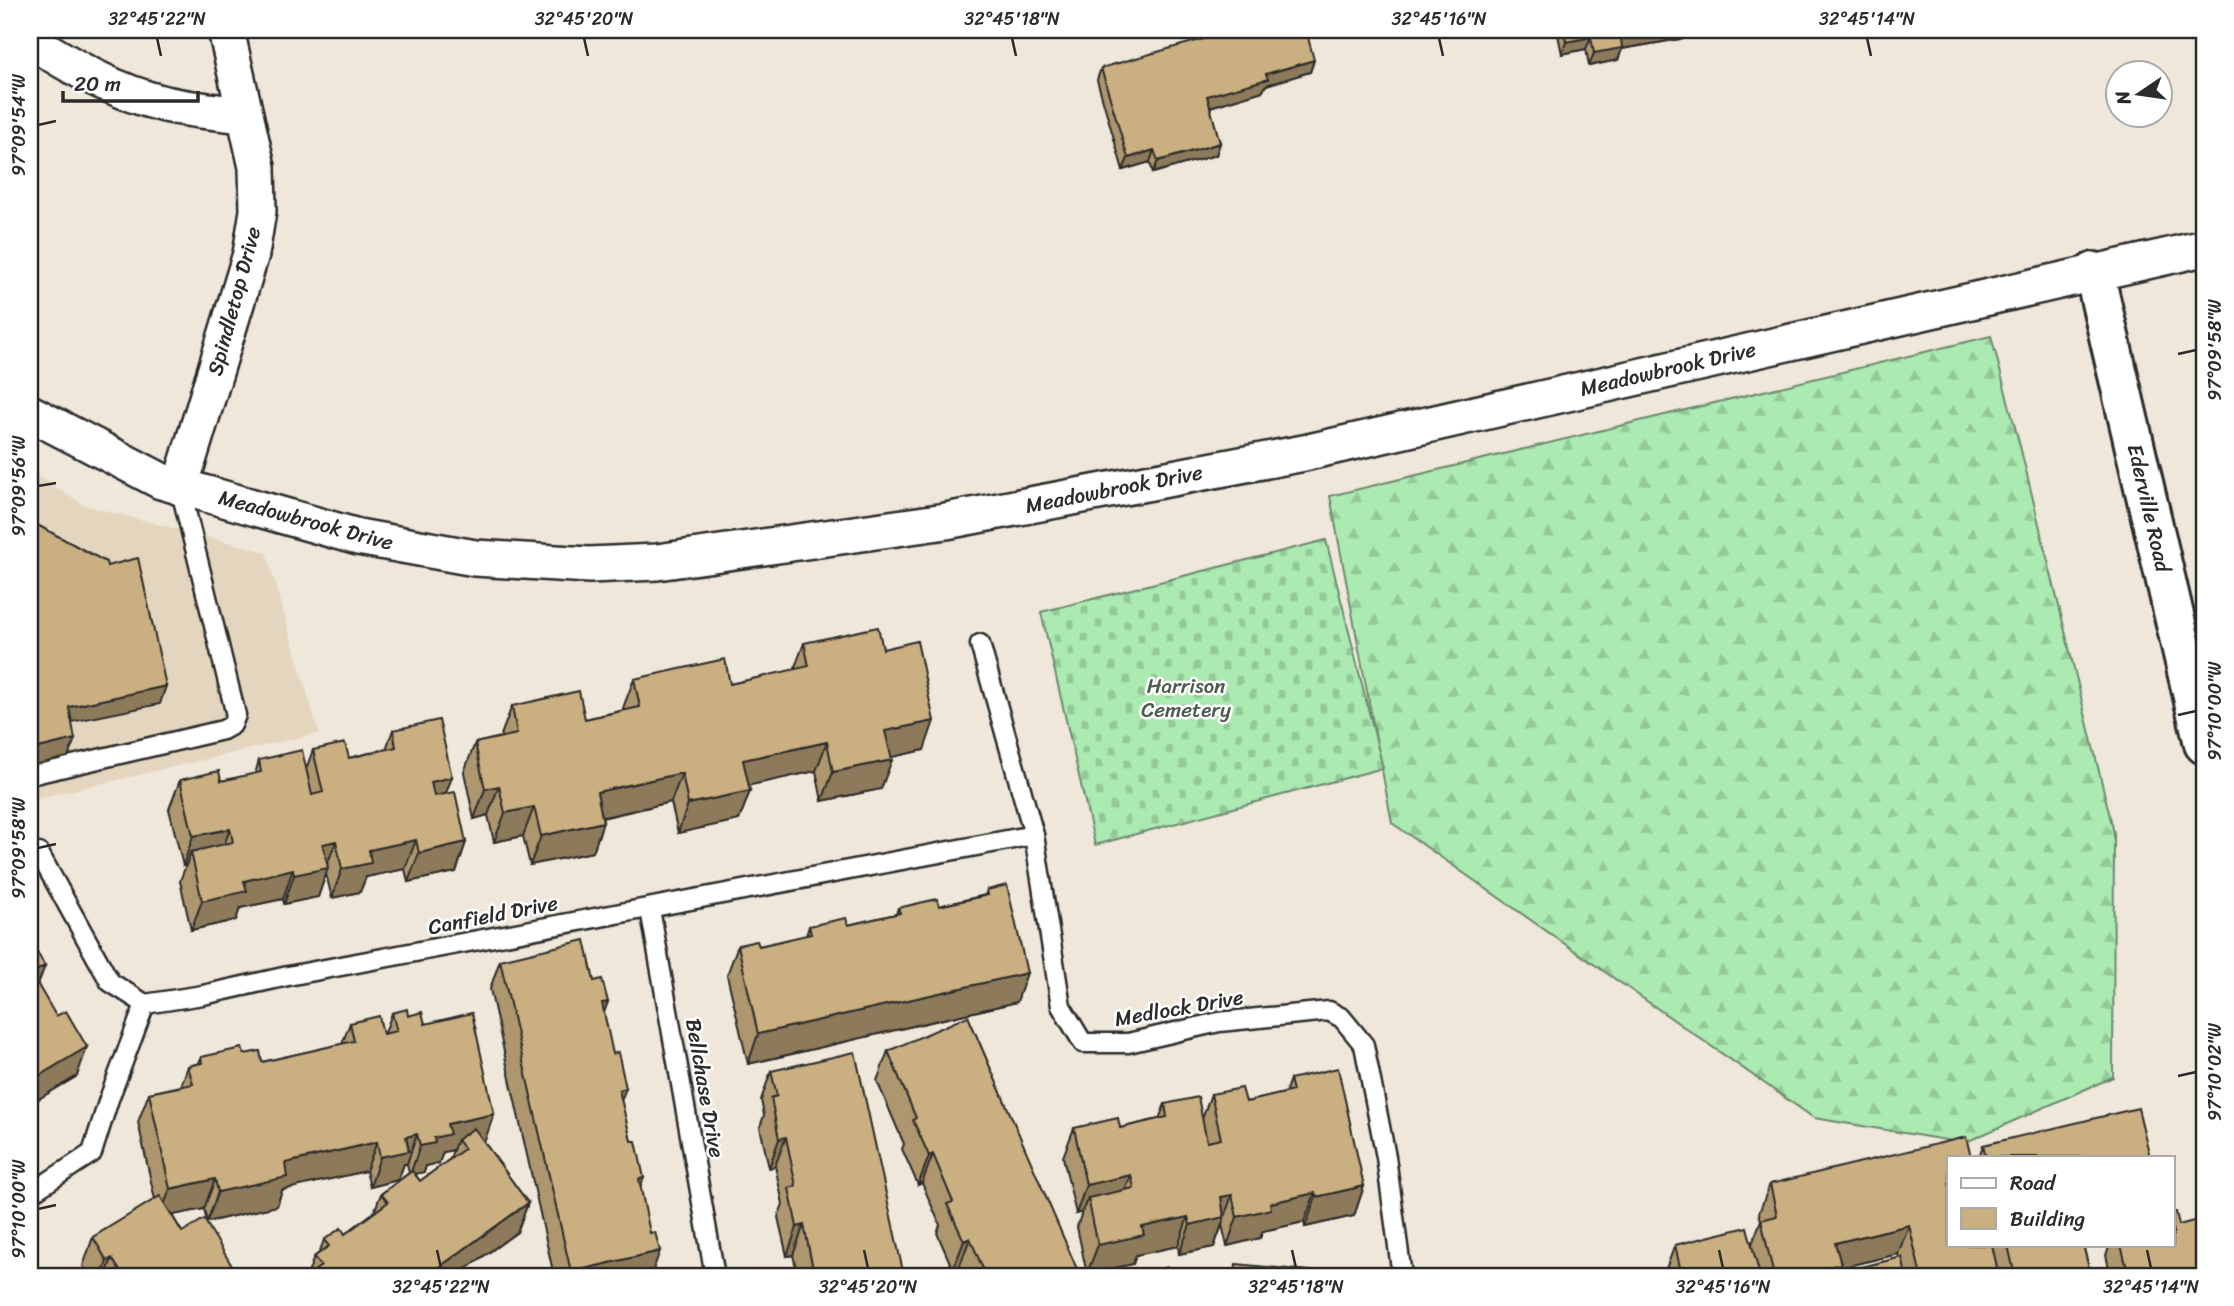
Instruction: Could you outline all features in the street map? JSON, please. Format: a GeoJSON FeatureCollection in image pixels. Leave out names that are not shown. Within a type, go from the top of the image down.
{"type":"FeatureCollection","features":[{"type":"Feature","properties":{"kind":"street","name":"Spindletop Drive"},"geometry":{"type":"LineString","coordinates":[[180,487],[251,254],[258,211],[257,167],[226,30]]}},
{"type":"Feature","properties":{"kind":"street"},"geometry":{"type":"LineString","coordinates":[[30,40],[68,64],[117,89],[165,104],[245,115]]}},
{"type":"Feature","properties":{"kind":"street","name":"Meadowbrook Drive"},"geometry":{"type":"LineString","coordinates":[[30,413],[161,481],[358,537],[475,558],[589,565],[657,562],[946,521],[1304,453],[2204,248]]}},
{"type":"Feature","properties":{"kind":"street","name":"Ederville Road"},"geometry":{"type":"LineString","coordinates":[[2094,272],[2204,744]]}},
{"type":"Feature","properties":{"kind":"lane"},"geometry":{"type":"LineString","coordinates":[[30,775],[223,730],[232,725],[236,715],[180,487]]}},
{"type":"Feature","properties":{"kind":"lane","name":"Medlock Drive"},"geometry":{"type":"LineString","coordinates":[[980,645],[1034,835],[1061,1006],[1083,1043],[1128,1043],[1219,1022],[1329,1011],[1342,1018],[1364,1045],[1386,1157],[1402,1276]]}},
{"type":"Feature","properties":{"kind":"lane","name":"Canfield Drive"},"geometry":{"type":"LineString","coordinates":[[145,1004],[1034,835]]}},
{"type":"Feature","properties":{"kind":"lane"},"geometry":{"type":"LineString","coordinates":[[31,1193],[92,1153],[113,1087],[145,1004],[110,982],[39,853]]}},
{"type":"Feature","properties":{"kind":"lane","name":"Bellchase Drive"},"geometry":{"type":"LineString","coordinates":[[650,909],[715,1276]]}},
{"type":"Feature","properties":{"kind":"shaded area"},"geometry":{"type":"Polygon","coordinates":[[[30,471],[83,505],[266,552],[319,733],[30,800],[30,471]]]}},
{"type":"Feature","properties":{"kind":"green space"},"geometry":{"type":"Polygon","coordinates":[[[1991,336],[2114,833],[2113,1077],[1964,1143],[1814,1118],[1392,823],[1330,496],[1991,336]]]}},
{"type":"Feature","properties":{"kind":"green space","name":"Harrison Cemetery"},"geometry":{"type":"Polygon","coordinates":[[[1326,540],[1383,768],[1095,845],[1041,612],[1326,540]]]}},
{"type":"Feature","properties":{"kind":"building"},"geometry":{"type":"Polygon","coordinates":[[[1235,30],[1306,30],[1314,60],[1266,74],[1268,79],[1207,96],[1220,143],[1158,161],[1154,150],[1128,158],[1101,68],[1235,30]]]}},
{"type":"Feature","properties":{"kind":"building"},"geometry":{"type":"Polygon","coordinates":[[[1564,30],[1665,30],[1621,37],[1622,48],[1594,53],[1591,37],[1566,42],[1564,30]]]}},
{"type":"Feature","properties":{"kind":"building"},"geometry":{"type":"Polygon","coordinates":[[[30,521],[106,562],[107,566],[138,558],[166,686],[69,707],[75,739],[30,750],[30,521]]]}},
{"type":"Feature","properties":{"kind":"building"},"geometry":{"type":"Polygon","coordinates":[[[878,627],[883,649],[917,641],[934,721],[885,731],[892,760],[833,772],[827,742],[743,760],[750,791],[688,804],[682,773],[597,792],[603,822],[541,836],[534,807],[505,813],[499,786],[485,789],[475,743],[517,734],[512,706],[579,691],[585,719],[640,707],[634,679],[725,659],[730,684],[809,666],[804,643],[878,627]]]}},
{"type":"Feature","properties":{"kind":"building"},"geometry":{"type":"Polygon","coordinates":[[[439,720],[452,777],[431,782],[434,796],[455,792],[466,842],[419,853],[416,840],[369,850],[371,863],[342,869],[336,841],[323,844],[328,868],[294,875],[293,869],[244,881],[247,891],[202,901],[191,852],[233,842],[230,829],[193,836],[180,780],[219,771],[221,781],[261,772],[259,760],[302,750],[312,795],[323,792],[313,750],[345,743],[349,758],[396,747],[393,730],[439,720]]]}},
{"type":"Feature","properties":{"kind":"building"},"geometry":{"type":"Polygon","coordinates":[[[1007,885],[1027,973],[758,1034],[738,945],[757,941],[759,946],[811,934],[809,926],[846,918],[848,925],[900,913],[898,908],[937,899],[939,906],[988,895],[987,890],[1007,885]]]}},
{"type":"Feature","properties":{"kind":"building"},"geometry":{"type":"Polygon","coordinates":[[[30,940],[45,966],[31,973],[56,1016],[66,1011],[87,1047],[40,1075],[32,1061],[30,1062],[30,940]]]}},
{"type":"Feature","properties":{"kind":"building"},"geometry":{"type":"Polygon","coordinates":[[[585,940],[594,981],[602,979],[608,1002],[602,1003],[613,1054],[618,1052],[626,1088],[619,1090],[631,1141],[636,1141],[644,1178],[639,1179],[650,1233],[655,1232],[660,1251],[571,1272],[500,960],[585,940]]]}},
{"type":"Feature","properties":{"kind":"building"},"geometry":{"type":"Polygon","coordinates":[[[407,1009],[408,1016],[422,1012],[425,1024],[472,1013],[494,1114],[447,1124],[450,1134],[434,1138],[435,1143],[420,1146],[417,1134],[406,1137],[409,1151],[380,1157],[377,1142],[285,1163],[287,1177],[218,1192],[215,1179],[170,1189],[149,1093],[193,1084],[188,1066],[202,1063],[201,1057],[242,1048],[244,1054],[260,1051],[262,1062],[354,1041],[350,1023],[379,1016],[383,1034],[397,1031],[392,1013],[407,1009]]]}},
{"type":"Feature","properties":{"kind":"building"},"geometry":{"type":"Polygon","coordinates":[[[968,1016],[1077,1269],[1061,1276],[986,1276],[970,1238],[964,1241],[947,1204],[953,1202],[933,1154],[929,1156],[913,1120],[916,1118],[888,1051],[968,1016]]]}},
{"type":"Feature","properties":{"kind":"building"},"geometry":{"type":"Polygon","coordinates":[[[855,1052],[904,1276],[809,1276],[814,1274],[804,1225],[797,1227],[789,1188],[796,1186],[786,1137],[779,1139],[771,1098],[777,1096],[771,1071],[855,1052]]]}},
{"type":"Feature","properties":{"kind":"building"},"geometry":{"type":"Polygon","coordinates":[[[1338,1068],[1364,1186],[1316,1197],[1315,1193],[1270,1203],[1271,1209],[1237,1217],[1232,1195],[1221,1197],[1224,1217],[1190,1225],[1188,1217],[1142,1227],[1144,1235],[1098,1245],[1088,1198],[1134,1188],[1131,1175],[1086,1185],[1074,1128],[1118,1118],[1120,1128],[1167,1117],[1165,1104],[1198,1097],[1207,1142],[1221,1139],[1211,1094],[1242,1088],[1246,1102],[1293,1091],[1290,1079],[1338,1068]]]}},
{"type":"Feature","properties":{"kind":"building"},"geometry":{"type":"Polygon","coordinates":[[[2138,1108],[2150,1156],[1986,1156],[1983,1145],[2138,1108]]]}},
{"type":"Feature","properties":{"kind":"building"},"geometry":{"type":"Polygon","coordinates":[[[474,1128],[528,1203],[427,1276],[307,1276],[321,1266],[314,1257],[329,1246],[324,1240],[341,1228],[345,1234],[388,1202],[381,1194],[412,1171],[420,1181],[464,1149],[457,1140],[474,1128]]]}},
{"type":"Feature","properties":{"kind":"building"},"geometry":{"type":"Polygon","coordinates":[[[1966,1137],[1971,1156],[1947,1156],[1947,1246],[1992,1246],[1999,1276],[1921,1276],[1909,1225],[1835,1243],[1841,1264],[1789,1276],[1774,1276],[1761,1220],[1777,1216],[1770,1184],[1966,1137]]]}},
{"type":"Feature","properties":{"kind":"building"},"geometry":{"type":"Polygon","coordinates":[[[160,1196],[182,1232],[204,1219],[238,1276],[112,1276],[120,1271],[112,1258],[107,1261],[93,1237],[160,1196]]]}},
{"type":"Feature","properties":{"kind":"building"},"geometry":{"type":"Polygon","coordinates":[[[2174,1212],[2179,1225],[2204,1218],[2204,1276],[2129,1276],[2121,1246],[2174,1246],[2174,1212]]]}},
{"type":"Feature","properties":{"kind":"building"},"geometry":{"type":"Polygon","coordinates":[[[1747,1227],[1760,1276],[1682,1276],[1675,1245],[1747,1227]]]}},
{"type":"Feature","properties":{"kind":"building"},"geometry":{"type":"Polygon","coordinates":[[[2008,1246],[2083,1246],[2091,1276],[2015,1276],[2008,1246]]]}},
{"type":"Feature","properties":{"kind":"building"},"geometry":{"type":"Polygon","coordinates":[[[1902,1257],[1906,1276],[1839,1276],[1838,1273],[1902,1257]]]}},
{"type":"Feature","properties":{"kind":"building"},"geometry":{"type":"Polygon","coordinates":[[[1236,1264],[1341,1274],[1341,1276],[1235,1276],[1236,1264]]]}},
{"type":"Feature","properties":{"kind":"building"},"geometry":{"type":"Polygon","coordinates":[[[1167,1267],[1171,1276],[1146,1276],[1167,1267]]]}},
{"type":"Feature","properties":{"kind":"building"},"geometry":{"type":"Polygon","coordinates":[[[2113,1272],[2114,1276],[2096,1276],[2113,1272]]]}}]}
